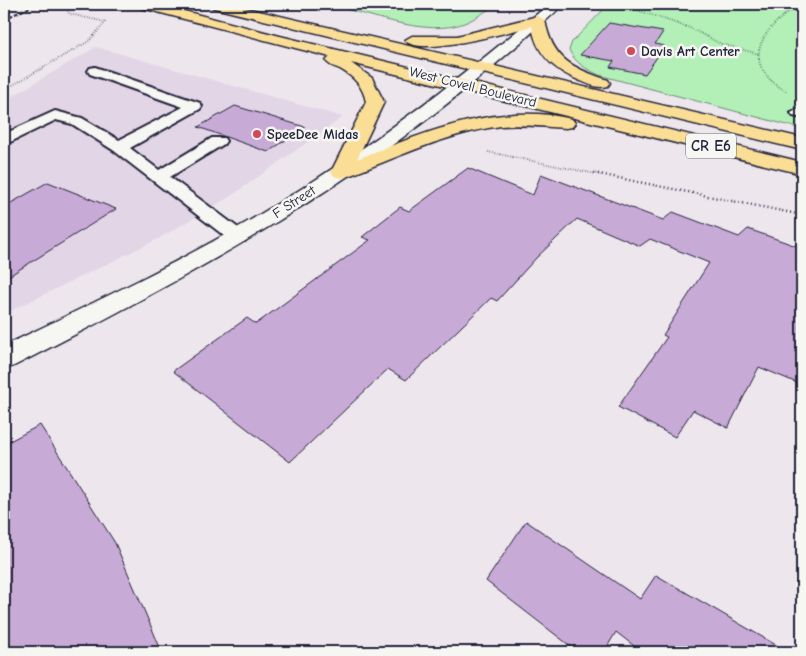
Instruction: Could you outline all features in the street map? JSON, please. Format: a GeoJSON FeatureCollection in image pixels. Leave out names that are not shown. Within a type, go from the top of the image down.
{"type":"FeatureCollection","features":[{"type":"Feature","properties":{"kind":"main road","name":"West Covell Boulevard"},"geometry":{"type":"LineString","coordinates":[[144,4],[277,40],[802,168]]}},
{"type":"Feature","properties":{"kind":"main road","name":"West Covell Boulevard"},"geometry":{"type":"LineString","coordinates":[[214,4],[802,144]]}},
{"type":"Feature","properties":{"kind":"main road"},"geometry":{"type":"LineString","coordinates":[[304,25],[379,37],[425,41],[476,36],[538,20],[539,34],[545,49],[557,64],[599,82],[725,126]]}},
{"type":"Feature","properties":{"kind":"main road"},"geometry":{"type":"LineString","coordinates":[[277,40],[339,62],[356,72],[373,90],[375,102],[340,172]]}},
{"type":"Feature","properties":{"kind":"main road"},"geometry":{"type":"LineString","coordinates":[[340,172],[457,130],[503,121],[535,120],[583,124],[703,144]]}},
{"type":"Feature","properties":{"kind":"street","name":"F Street"},"geometry":{"type":"LineString","coordinates":[[4,358],[238,237],[291,206],[461,84],[556,4]]}},
{"type":"Feature","properties":{"kind":"lane"},"geometry":{"type":"LineString","coordinates":[[95,70],[195,106],[120,147]]}},
{"type":"Feature","properties":{"kind":"lane"},"geometry":{"type":"LineString","coordinates":[[4,140],[55,115],[77,121],[120,147],[238,237]]}},
{"type":"Feature","properties":{"kind":"lane"},"geometry":{"type":"LineString","coordinates":[[159,177],[218,141]]}},
{"type":"Feature","properties":{"kind":"path"},"geometry":{"type":"LineString","coordinates":[[4,90],[89,41],[104,24],[105,22],[70,14],[67,10],[76,4]]}},
{"type":"Feature","properties":{"kind":"path"},"geometry":{"type":"LineString","coordinates":[[619,4],[690,28],[721,44],[759,54]]}},
{"type":"Feature","properties":{"kind":"path"},"geometry":{"type":"LineString","coordinates":[[788,92],[776,87],[765,77],[759,62],[759,54],[763,37],[770,25],[784,14],[802,4]]}},
{"type":"Feature","properties":{"kind":"path"},"geometry":{"type":"LineString","coordinates":[[485,151],[802,215]]}},
{"type":"Feature","properties":{"kind":"shaded area"},"geometry":{"type":"Polygon","coordinates":[[[96,47],[343,117],[231,196],[158,239],[4,314],[4,101],[96,47]]]}},
{"type":"Feature","properties":{"kind":"green space"},"geometry":{"type":"Polygon","coordinates":[[[320,4],[497,4],[467,22],[450,27],[432,28],[394,22],[320,4]]]}},
{"type":"Feature","properties":{"kind":"green space"},"geometry":{"type":"Polygon","coordinates":[[[609,4],[802,4],[802,129],[599,75],[585,68],[569,50],[572,42],[609,4]]]}},
{"type":"Feature","properties":{"kind":"building"},"geometry":{"type":"Polygon","coordinates":[[[609,23],[663,32],[655,44],[665,46],[645,74],[610,67],[614,61],[580,55],[609,23]]]}},
{"type":"Feature","properties":{"kind":"building","name":"SpeeDee Midas"},"geometry":{"type":"Polygon","coordinates":[[[235,106],[305,127],[268,152],[198,127],[235,106]]]}},
{"type":"Feature","properties":{"kind":"building"},"geometry":{"type":"Polygon","coordinates":[[[468,168],[533,195],[541,174],[663,220],[673,212],[739,237],[748,229],[802,248],[802,385],[759,367],[728,428],[693,410],[675,437],[618,407],[667,337],[663,335],[709,263],[650,239],[640,246],[577,219],[536,258],[497,301],[491,298],[406,380],[388,369],[290,462],[173,371],[247,318],[256,324],[370,240],[362,237],[400,207],[409,211],[468,168]]]}},
{"type":"Feature","properties":{"kind":"building"},"geometry":{"type":"Polygon","coordinates":[[[48,182],[116,209],[4,279],[4,207],[48,182]]]}},
{"type":"Feature","properties":{"kind":"building"},"geometry":{"type":"Polygon","coordinates":[[[40,425],[115,543],[162,652],[4,652],[4,444],[40,425]]]}},
{"type":"Feature","properties":{"kind":"building"},"geometry":{"type":"Polygon","coordinates":[[[526,521],[640,599],[656,575],[788,652],[642,652],[616,632],[604,652],[578,652],[486,581],[526,521]]]}},
{"type":"Feature","properties":{"kind":"railway"},"geometry":{"type":"LineString","coordinates":[[4,19],[37,4]]}},
{"type":"Feature","properties":{"kind":"place","name":"Davis Art Center"},"geometry":{"type":"Point","coordinates":[631,51]}},
{"type":"Feature","properties":{"kind":"place","name":"SpeeDee Midas"},"geometry":{"type":"Point","coordinates":[257,134]}}]}
